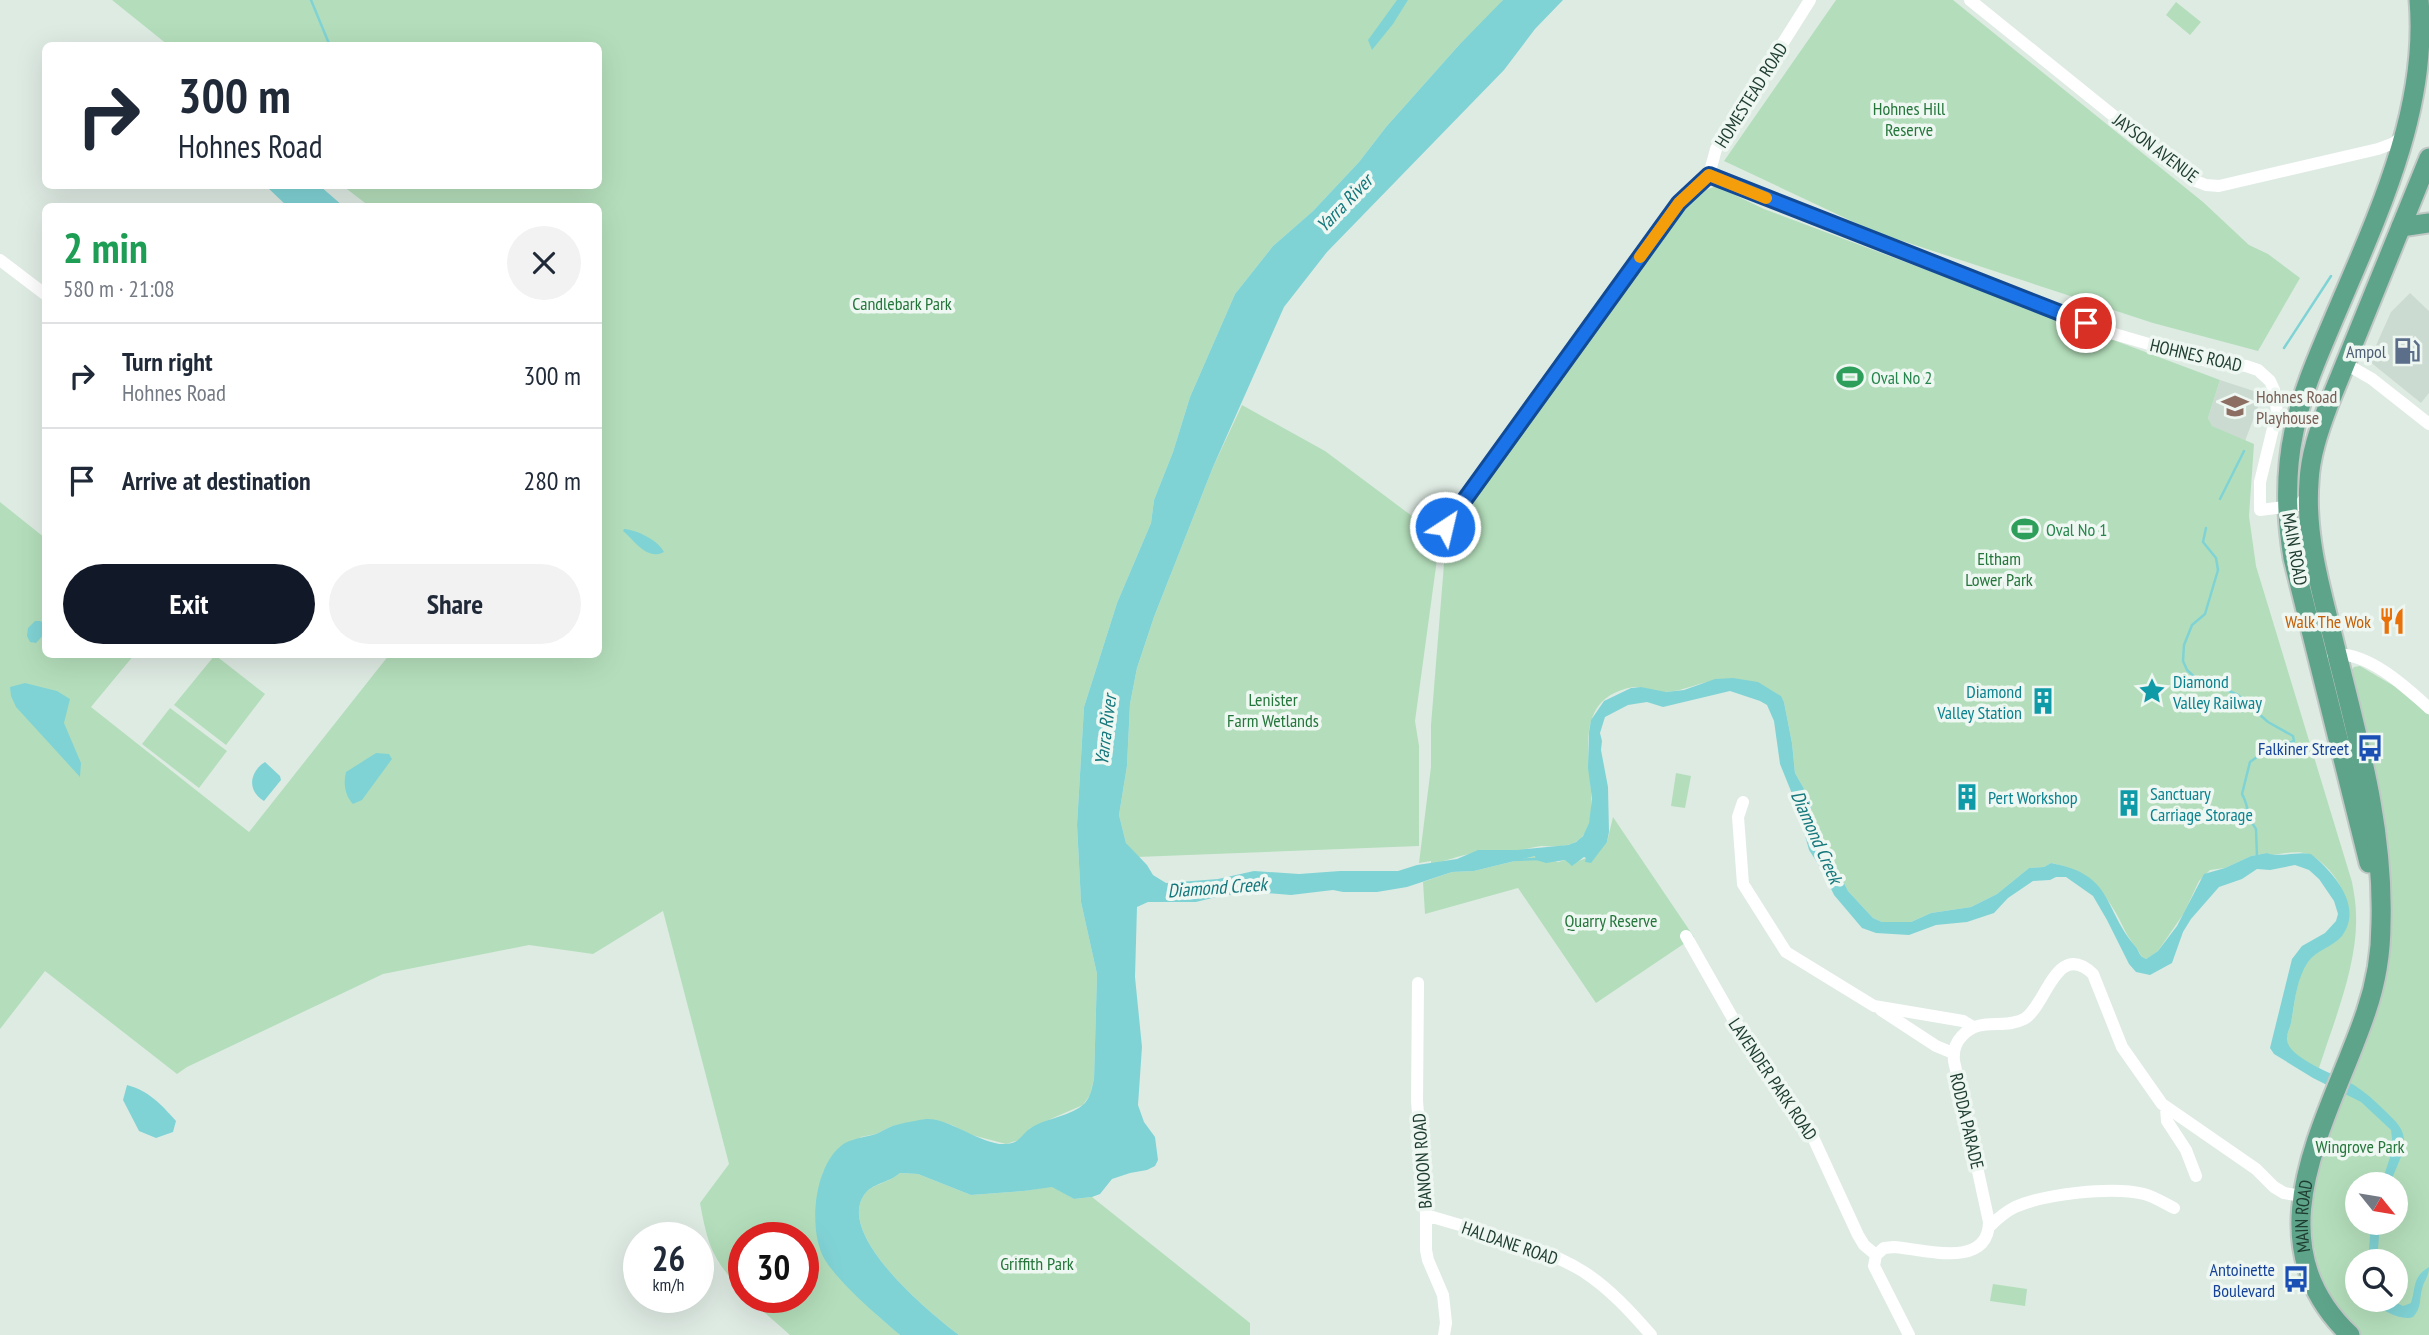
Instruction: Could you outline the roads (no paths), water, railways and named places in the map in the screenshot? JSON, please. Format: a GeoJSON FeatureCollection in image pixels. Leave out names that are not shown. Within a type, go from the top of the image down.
{"type":"FeatureCollection","features":[{"type":"Feature","properties":{"kind":"main road","name":"MAIN ROAD"},"geometry":{"type":"LineString","coordinates":[[2350,1335],[2323,1302],[2309,1274],[2301,1244],[2302,1196],[2316,1142],[2355,1042],[2374,983],[2381,926],[2382,877],[2379,841],[2368,782],[2294,558],[2287,507],[2290,452],[2300,405],[2391,176],[2414,104],[2420,59],[2419,0]]}},
{"type":"Feature","properties":{"kind":"main road","name":"MAIN ROAD"},"geometry":{"type":"LineString","coordinates":[[2381,926],[2367,847],[2348,773],[2328,656],[2308,492],[2311,463],[2320,430],[2401,227],[2421,201],[2429,158]]}},
{"type":"Feature","properties":{"kind":"main road"},"geometry":{"type":"LineString","coordinates":[[2391,176],[2425,178]]}},
{"type":"Feature","properties":{"kind":"main road"},"geometry":{"type":"LineString","coordinates":[[2391,176],[2421,201]]}},
{"type":"Feature","properties":{"kind":"main road"},"geometry":{"type":"LineString","coordinates":[[2401,227],[2429,223]]}},
{"type":"Feature","properties":{"kind":"main road"},"geometry":{"type":"LineString","coordinates":[[2348,773],[2368,782]]}},
{"type":"Feature","properties":{"kind":"street","name":"HOMESTEAD ROAD"},"geometry":{"type":"LineString","coordinates":[[1445,527],[1679,203],[1709,175],[1716,149],[1810,0]]}},
{"type":"Feature","properties":{"kind":"street","name":"JAYSON AVENUE"},"geometry":{"type":"LineString","coordinates":[[1970,0],[2193,180],[2206,185],[2219,186],[2378,149],[2405,134]]}},
{"type":"Feature","properties":{"kind":"street"},"geometry":{"type":"LineString","coordinates":[[2378,149],[2391,162],[2391,176]]}},
{"type":"Feature","properties":{"kind":"street","name":"HOHNES ROAD"},"geometry":{"type":"LineString","coordinates":[[1709,175],[2111,332],[2207,361],[2258,370],[2270,381],[2277,401],[2277,412],[2260,482],[2260,510],[2287,507]]}},
{"type":"Feature","properties":{"kind":"street"},"geometry":{"type":"LineString","coordinates":[[0,260],[42,292]]}},
{"type":"Feature","properties":{"kind":"street"},"geometry":{"type":"LineString","coordinates":[[2346,364],[2372,379],[2429,424]]}},
{"type":"Feature","properties":{"kind":"street"},"geometry":{"type":"LineString","coordinates":[[2287,507],[2300,505],[2308,492]]}},
{"type":"Feature","properties":{"kind":"street"},"geometry":{"type":"LineString","coordinates":[[2328,656],[2350,654],[2367,661],[2429,708]]}},
{"type":"Feature","properties":{"kind":"street"},"geometry":{"type":"LineString","coordinates":[[1743,802],[1738,817],[1743,884],[1781,946],[1791,956],[1936,1046],[1953,1053]]}},
{"type":"Feature","properties":{"kind":"street","name":"LAVENDER PARK ROAD"},"geometry":{"type":"LineString","coordinates":[[1686,936],[1732,1017],[1807,1126],[1858,1234],[1864,1245],[1876,1255],[1874,1266],[1909,1335]]}},
{"type":"Feature","properties":{"kind":"street"},"geometry":{"type":"LineString","coordinates":[[1874,1006],[1963,1021],[1973,1027],[1984,1023],[2012,1022],[2023,1019],[2035,1007],[2061,969],[2071,965],[2082,966],[2088,969],[2095,979],[2124,1051],[2166,1108],[2256,1169],[2274,1187],[2284,1193],[2302,1196]]}},
{"type":"Feature","properties":{"kind":"street","name":"BANOON ROAD"},"geometry":{"type":"LineString","coordinates":[[1418,983],[1417,1101],[1426,1215],[1426,1250],[1443,1295],[1446,1323],[1444,1335]]}},
{"type":"Feature","properties":{"kind":"street","name":"RODDA PARADE"},"geometry":{"type":"LineString","coordinates":[[1973,1027],[1959,1040],[1953,1053],[1989,1224]]}},
{"type":"Feature","properties":{"kind":"street"},"geometry":{"type":"LineString","coordinates":[[2166,1108],[2169,1125],[2186,1150],[2196,1176]]}},
{"type":"Feature","properties":{"kind":"street"},"geometry":{"type":"LineString","coordinates":[[1876,1255],[1884,1248],[1894,1247],[1956,1254],[1979,1244],[1986,1237],[1989,1224],[2017,1206],[2080,1192],[2134,1192],[2174,1208]]}},
{"type":"Feature","properties":{"kind":"street","name":"HALDANE ROAD"},"geometry":{"type":"LineString","coordinates":[[1426,1215],[1550,1254],[1585,1273],[1627,1307],[1651,1335]]}},
{"type":"Feature","properties":{"kind":"water"},"geometry":{"type":"Polygon","coordinates":[[[1397,0],[1408,0],[1372,50],[1368,40],[1397,0]]]}},
{"type":"Feature","properties":{"kind":"water","name":"Yarra River"},"geometry":{"type":"Polygon","coordinates":[[[1503,0],[1563,0],[1535,29],[1504,70],[1327,252],[1284,307],[1213,467],[1154,617],[1137,668],[1130,704],[1127,766],[1119,815],[1126,843],[1153,875],[1166,883],[1218,879],[1254,871],[1299,874],[1398,871],[1457,859],[1478,850],[1517,850],[1568,845],[1583,836],[1589,823],[1592,799],[1588,768],[1589,732],[1591,720],[1604,701],[1631,688],[1641,687],[1666,692],[1684,690],[1715,679],[1733,678],[1758,682],[1781,696],[1784,702],[1795,773],[1810,799],[1813,820],[1848,891],[1873,918],[1882,922],[1911,922],[1931,913],[1971,907],[1997,894],[2029,868],[2044,867],[2051,863],[2072,868],[2097,885],[2125,933],[2146,959],[2158,951],[2177,926],[2204,874],[2251,856],[2267,853],[2311,854],[2343,890],[2350,913],[2342,936],[2311,958],[2304,969],[2298,984],[2287,1038],[2295,1053],[2314,1066],[2362,1090],[2399,1126],[2404,1145],[2395,1172],[2385,1172],[2393,1148],[2391,1130],[2361,1102],[2313,1078],[2274,1054],[2270,1048],[2292,959],[2302,946],[2325,933],[2336,921],[2338,914],[2334,901],[2319,879],[2309,870],[2295,865],[2270,870],[2257,869],[2242,879],[2219,887],[2191,919],[2183,932],[2172,963],[2150,975],[2136,972],[2129,964],[2093,896],[2066,877],[2033,881],[2008,898],[1994,913],[1967,922],[1936,925],[1909,935],[1876,933],[1862,928],[1834,895],[1809,850],[1797,806],[1780,764],[1774,721],[1767,705],[1730,691],[1663,707],[1647,702],[1628,705],[1605,717],[1600,733],[1608,787],[1609,832],[1607,842],[1591,863],[1585,862],[1584,857],[1572,866],[1565,860],[1546,863],[1536,860],[1535,856],[1474,871],[1452,872],[1407,887],[1377,892],[1333,890],[1291,895],[1254,892],[1196,902],[1148,902],[1137,907],[1135,977],[1142,1047],[1138,1105],[1144,1122],[1155,1137],[1158,1160],[1155,1166],[1112,1179],[1100,1194],[1074,1199],[1052,1187],[971,1195],[918,1174],[900,1173],[867,1191],[859,1212],[863,1231],[874,1252],[909,1292],[959,1335],[900,1335],[832,1270],[819,1247],[819,1222],[815,1222],[815,1215],[820,1180],[826,1165],[845,1143],[893,1126],[926,1119],[945,1122],[987,1141],[1006,1144],[1018,1140],[1032,1127],[1080,1107],[1089,1097],[1094,1079],[1097,974],[1081,902],[1077,825],[1084,707],[1117,603],[1151,523],[1154,500],[1190,397],[1235,294],[1273,246],[1313,211],[1359,162],[1386,127],[1503,0]]]}},
{"type":"Feature","properties":{"kind":"water"},"geometry":{"type":"Polygon","coordinates":[[[269,189],[323,189],[340,203],[284,203],[269,189]]]}},
{"type":"Feature","properties":{"kind":"water"},"geometry":{"type":"Polygon","coordinates":[[[624,529],[647,536],[664,552],[647,552],[623,531],[624,529]]]}},
{"type":"Feature","properties":{"kind":"water"},"geometry":{"type":"Polygon","coordinates":[[[35,621],[42,622],[42,636],[36,643],[30,642],[27,636],[28,628],[35,621]]]}},
{"type":"Feature","properties":{"kind":"water"},"geometry":{"type":"Polygon","coordinates":[[[25,683],[57,691],[70,699],[64,723],[81,763],[80,777],[16,707],[10,687],[25,683]]]}},
{"type":"Feature","properties":{"kind":"water"},"geometry":{"type":"Polygon","coordinates":[[[376,753],[389,754],[392,759],[362,800],[353,804],[345,789],[346,772],[376,753]]]}},
{"type":"Feature","properties":{"kind":"water"},"geometry":{"type":"Polygon","coordinates":[[[265,762],[281,780],[264,801],[255,792],[252,782],[256,771],[265,762]]]}},
{"type":"Feature","properties":{"kind":"water"},"geometry":{"type":"Polygon","coordinates":[[[127,1085],[148,1095],[165,1109],[176,1121],[173,1132],[156,1138],[139,1131],[123,1100],[127,1085]]]}},
{"type":"Feature","properties":{"kind":"water"},"geometry":{"type":"Polygon","coordinates":[[[2370,1236],[2379,1236],[2378,1249],[2369,1249],[2370,1236]]]}},
{"type":"Feature","properties":{"kind":"water"},"geometry":{"type":"Polygon","coordinates":[[[2429,1267],[2419,1307],[2413,1317],[2403,1318],[2388,1312],[2408,1312],[2417,1279],[2429,1267]]]}},
{"type":"Feature","properties":{"kind":"waterway"},"geometry":{"type":"LineString","coordinates":[[311,0],[328,42]]}},
{"type":"Feature","properties":{"kind":"waterway"},"geometry":{"type":"LineString","coordinates":[[2284,348],[2331,276]]}},
{"type":"Feature","properties":{"kind":"waterway"},"geometry":{"type":"LineString","coordinates":[[2220,499],[2244,451]]}},
{"type":"Feature","properties":{"kind":"waterway"},"geometry":{"type":"LineString","coordinates":[[2206,528],[2203,542],[2216,558],[2218,570],[2205,614],[2192,625],[2184,645],[2183,661],[2187,670],[2201,683],[2211,689],[2225,689],[2238,695],[2268,722],[2293,736],[2294,741],[2265,751],[2250,762],[2242,794],[2256,829],[2257,857]]}},
{"type":"Feature","properties":{"kind":"waterway","name":"Diamond Creek"},"geometry":{"type":"LineString","coordinates":[[1514,860],[1539,859]]}},
{"type":"Feature","properties":{"kind":"place","name":"Ampol"},"geometry":{"type":"Point","coordinates":[2407,351]}},
{"type":"Feature","properties":{"kind":"place","name":"Oval No 2"},"geometry":{"type":"Point","coordinates":[1850,377]}},
{"type":"Feature","properties":{"kind":"place","name":"Hohnes Road Playhouse"},"geometry":{"type":"Point","coordinates":[2235,406]}},
{"type":"Feature","properties":{"kind":"place","name":"Oval No 1"},"geometry":{"type":"Point","coordinates":[2025,529]}},
{"type":"Feature","properties":{"kind":"place","name":"Walk The Wok"},"geometry":{"type":"Point","coordinates":[2392,621]}},
{"type":"Feature","properties":{"kind":"place","name":"Diamond Valley Railway"},"geometry":{"type":"Point","coordinates":[2152,691]}},
{"type":"Feature","properties":{"kind":"place","name":"Diamond Valley Station"},"geometry":{"type":"Point","coordinates":[2043,701]}},
{"type":"Feature","properties":{"kind":"place","name":"Falkiner Street"},"geometry":{"type":"Point","coordinates":[2370,748]}},
{"type":"Feature","properties":{"kind":"place","name":"Pert Workshop"},"geometry":{"type":"Point","coordinates":[1967,797]}},
{"type":"Feature","properties":{"kind":"place","name":"Sanctuary Carriage Storage"},"geometry":{"type":"Point","coordinates":[2129,803]}},
{"type":"Feature","properties":{"kind":"place","name":"Antoinette Boulevard"},"geometry":{"type":"Point","coordinates":[2296,1279]}},
{"type":"Feature","properties":{"kind":"park label","name":"Hohnes Hill Reserve"},"geometry":{"type":"Point","coordinates":[1909,118]}},
{"type":"Feature","properties":{"kind":"park label","name":"Candlebark Park"},"geometry":{"type":"Point","coordinates":[902,303]}},
{"type":"Feature","properties":{"kind":"park label","name":"Eltham Lower Park"},"geometry":{"type":"Point","coordinates":[1999,568]}},
{"type":"Feature","properties":{"kind":"park label","name":"Lenister Farm Wetlands"},"geometry":{"type":"Point","coordinates":[1273,709]}},
{"type":"Feature","properties":{"kind":"park label","name":"Quarry Reserve"},"geometry":{"type":"Point","coordinates":[1611,920]}},
{"type":"Feature","properties":{"kind":"park label","name":"Wingrove Park"},"geometry":{"type":"Point","coordinates":[2360,1146]}},
{"type":"Feature","properties":{"kind":"park label","name":"Griffith Park"},"geometry":{"type":"Point","coordinates":[1037,1263]}}]}
